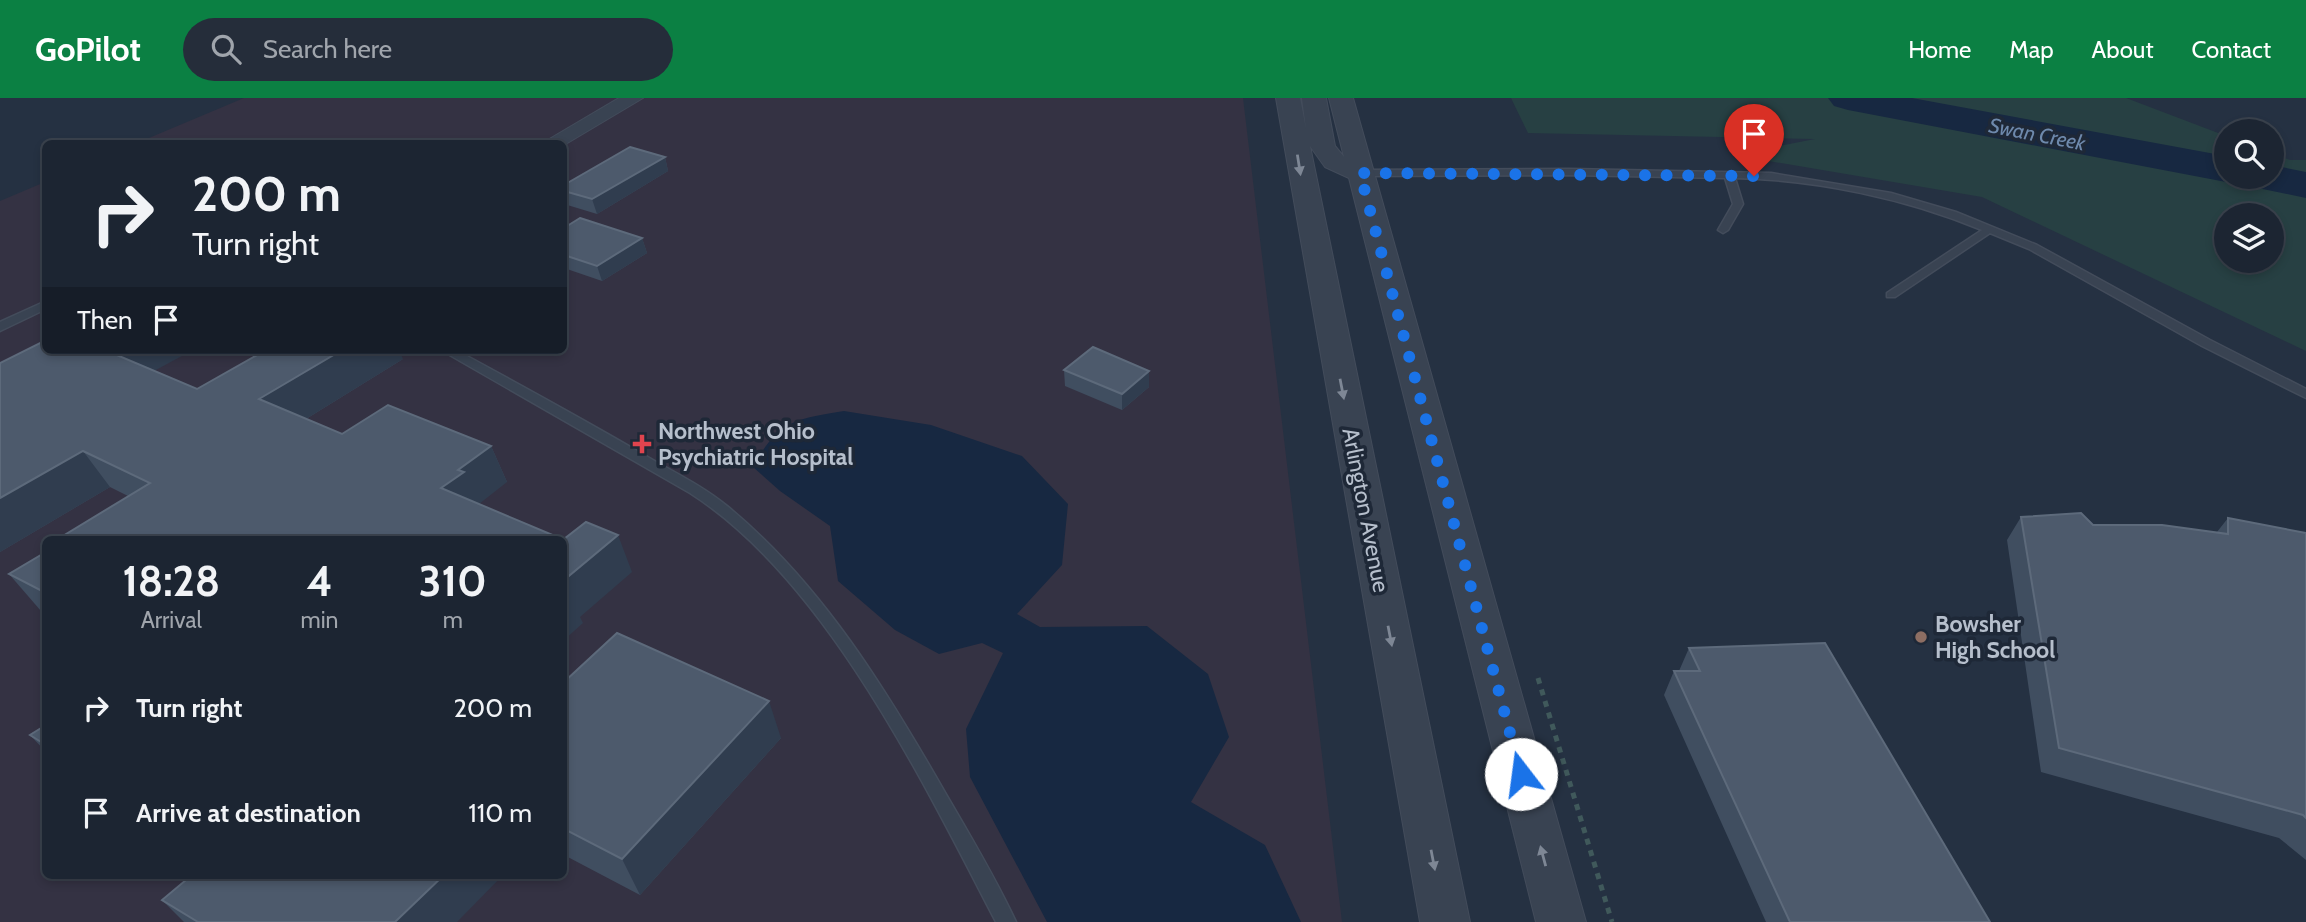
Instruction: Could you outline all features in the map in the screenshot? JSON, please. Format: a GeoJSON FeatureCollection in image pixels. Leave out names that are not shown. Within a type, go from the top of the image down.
{"type":"FeatureCollection","features":[{"type":"Feature","properties":{"kind":"street"},"geometry":{"type":"LineString","coordinates":[[558,140],[633,98]]}},
{"type":"Feature","properties":{"kind":"street","name":"Arlington Avenue"},"geometry":{"type":"LineString","coordinates":[[1288,98],[1446,922]]}},
{"type":"Feature","properties":{"kind":"street"},"geometry":{"type":"LineString","coordinates":[[1314,98],[1323,152],[1336,166],[1360,173]]}},
{"type":"Feature","properties":{"kind":"street"},"geometry":{"type":"LineString","coordinates":[[1341,98],[1561,922]]}},
{"type":"Feature","properties":{"kind":"lane"},"geometry":{"type":"LineString","coordinates":[[1360,173],[1729,175],[1795,178],[1922,204],[1990,229],[2058,260],[2206,343],[2306,394]]}},
{"type":"Feature","properties":{"kind":"lane"},"geometry":{"type":"LineString","coordinates":[[1723,230],[1737,212],[1738,204],[1729,175]]}},
{"type":"Feature","properties":{"kind":"lane"},"geometry":{"type":"LineString","coordinates":[[1891,295],[1990,229]]}},
{"type":"Feature","properties":{"kind":"lane"},"geometry":{"type":"LineString","coordinates":[[0,327],[42,306]]}},
{"type":"Feature","properties":{"kind":"lane"},"geometry":{"type":"LineString","coordinates":[[454,354],[572,418],[679,481],[720,508],[746,530],[794,581],[868,681],[1006,922]]}},
{"type":"Feature","properties":{"kind":"shaded area","name":"Northwest Ohio Psychiatric Hospital"},"geometry":{"type":"Polygon","coordinates":[[[244,98],[1243,98],[1342,922],[0,922],[0,201],[42,183],[42,354],[567,354],[567,140],[144,140],[244,98]]]}},
{"type":"Feature","properties":{"kind":"green space"},"geometry":{"type":"Polygon","coordinates":[[[1511,98],[2126,98],[2214,131],[2214,189],[2284,189],[2284,158],[2306,160],[2306,351],[1982,197],[1733,155],[1815,139],[1528,133],[1511,98]]]}},
{"type":"Feature","properties":{"kind":"water"},"geometry":{"type":"Polygon","coordinates":[[[844,411],[931,425],[1022,456],[1068,504],[1062,565],[1017,614],[1040,627],[1147,626],[1208,674],[1229,737],[1191,802],[1265,845],[1301,922],[1047,922],[970,777],[966,729],[1003,653],[982,643],[939,654],[895,630],[838,581],[830,526],[780,491],[753,467],[771,440],[789,425],[800,420],[844,411]]]}},
{"type":"Feature","properties":{"kind":"building"},"geometry":{"type":"Polygon","coordinates":[[[630,147],[665,157],[592,199],[567,192],[567,183],[630,147]]]}},
{"type":"Feature","properties":{"kind":"building"},"geometry":{"type":"Polygon","coordinates":[[[580,218],[642,238],[597,266],[567,256],[567,226],[580,218]]]}},
{"type":"Feature","properties":{"kind":"building"},"geometry":{"type":"Polygon","coordinates":[[[42,342],[42,354],[114,354],[197,389],[259,354],[335,354],[259,399],[342,434],[388,405],[491,446],[458,470],[464,472],[441,488],[555,536],[63,536],[150,483],[83,451],[0,498],[0,363],[42,342]]]}},
{"type":"Feature","properties":{"kind":"building"},"geometry":{"type":"Polygon","coordinates":[[[1093,347],[1149,371],[1122,394],[1064,370],[1093,347]]]}},
{"type":"Feature","properties":{"kind":"building"},"geometry":{"type":"Polygon","coordinates":[[[2081,513],[2093,525],[2162,525],[2228,534],[2228,518],[2306,533],[2306,818],[2059,748],[2021,517],[2081,513]]]}},
{"type":"Feature","properties":{"kind":"building"},"geometry":{"type":"Polygon","coordinates":[[[586,522],[618,535],[567,578],[567,537],[586,522]]]}},
{"type":"Feature","properties":{"kind":"building"},"geometry":{"type":"Polygon","coordinates":[[[42,554],[42,591],[9,574],[42,554]]]}},
{"type":"Feature","properties":{"kind":"building"},"geometry":{"type":"Polygon","coordinates":[[[617,633],[769,701],[622,859],[567,831],[567,679],[617,633]]]}},
{"type":"Feature","properties":{"kind":"building"},"geometry":{"type":"Polygon","coordinates":[[[1825,643],[1990,922],[1790,922],[1674,671],[1700,671],[1689,648],[1825,643]]]}},
{"type":"Feature","properties":{"kind":"building"},"geometry":{"type":"Polygon","coordinates":[[[42,728],[42,742],[30,735],[42,728]]]}},
{"type":"Feature","properties":{"kind":"building"},"geometry":{"type":"Polygon","coordinates":[[[187,879],[440,879],[395,922],[198,922],[162,900],[187,879]]]}},
{"type":"Feature","properties":{"kind":"waterway","name":"Swan Creek"},"geometry":{"type":"LineString","coordinates":[[1848,98],[2214,167]]}},
{"type":"Feature","properties":{"kind":"waterway","name":"Swan Creek"},"geometry":{"type":"LineString","coordinates":[[2284,181],[2306,185]]}},
{"type":"Feature","properties":{"kind":"place","name":"Northwest Ohio Psychiatric Hospital"},"geometry":{"type":"Point","coordinates":[642,444]}},
{"type":"Feature","properties":{"kind":"place","name":"Bowsher High School"},"geometry":{"type":"Point","coordinates":[1921,637]}},
{"type":"Feature","properties":{"kind":"route"},"geometry":{"type":"LineString","coordinates":[[1521,774],[1360,173],[1569,172],[1754,176]]}}]}
